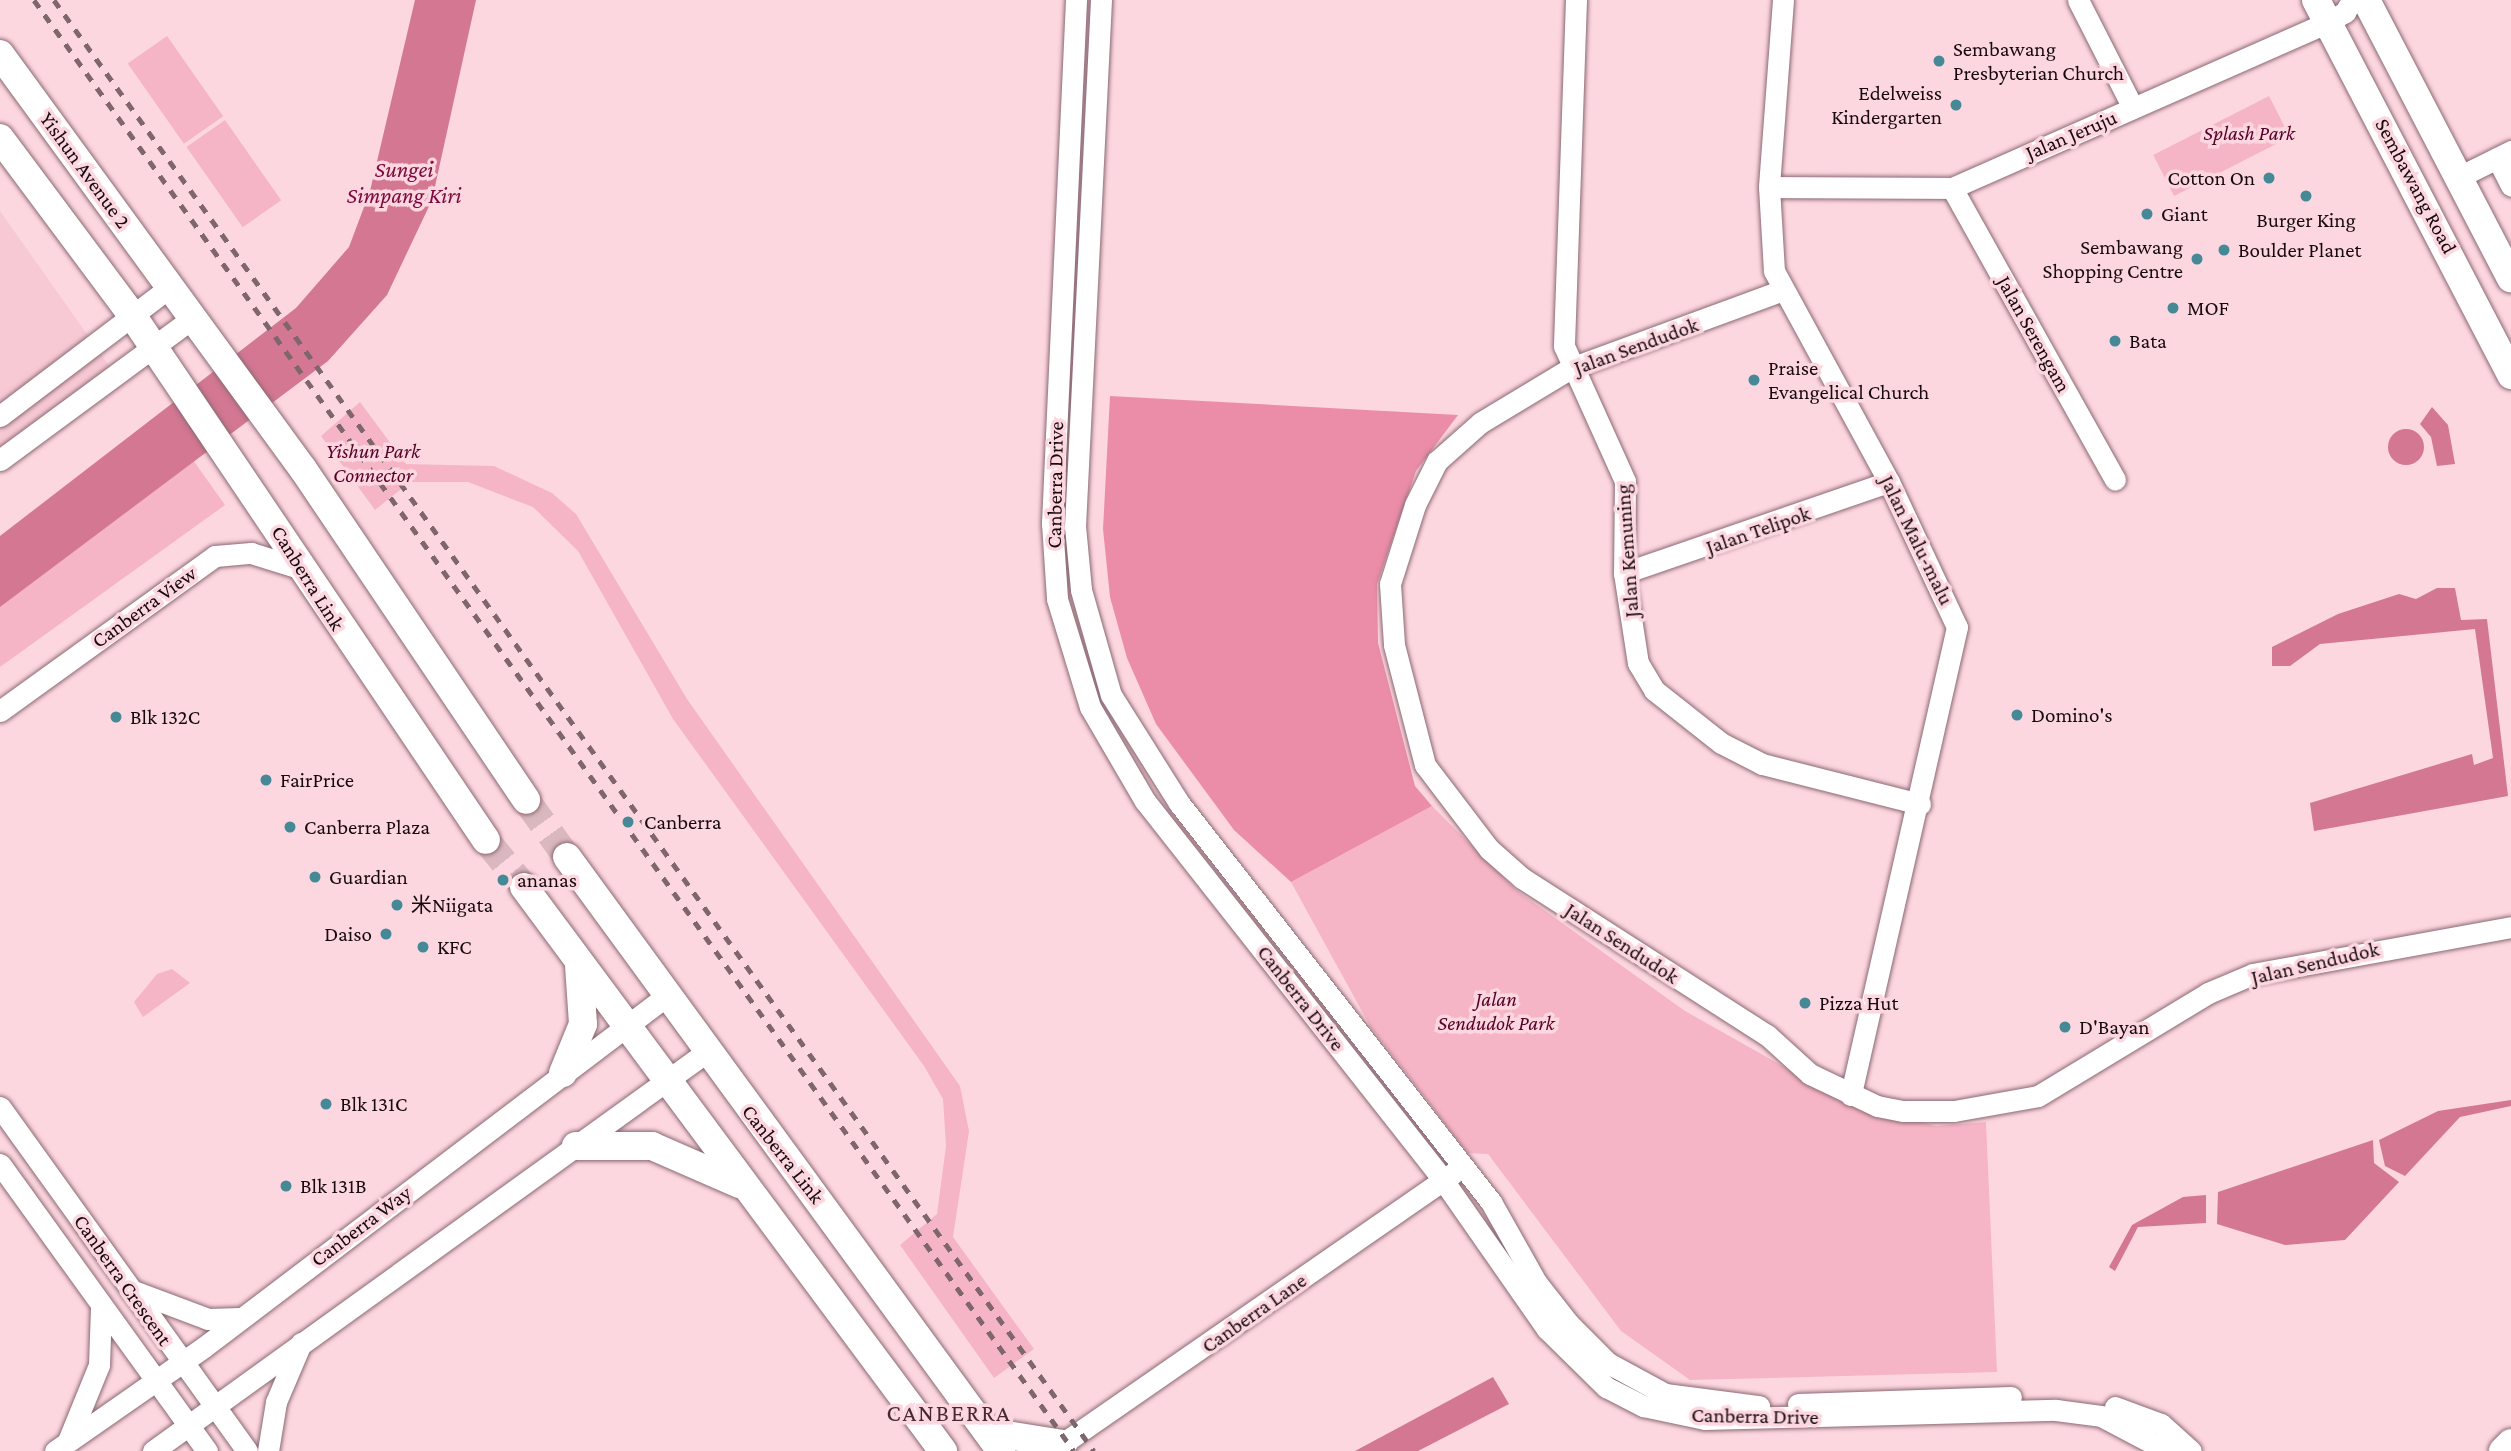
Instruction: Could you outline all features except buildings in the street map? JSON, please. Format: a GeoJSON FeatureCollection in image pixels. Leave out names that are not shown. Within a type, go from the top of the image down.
{"type":"FeatureCollection","features":[{"type":"Feature","properties":{"kind":"main road","name":"Sembawang Road"},"geometry":{"type":"LineString","coordinates":[[2366,0],[2511,279]]}},
{"type":"Feature","properties":{"kind":"main road","name":"Sembawang Road"},"geometry":{"type":"LineString","coordinates":[[2321,11],[2434,218],[2511,375]]}},
{"type":"Feature","properties":{"kind":"main road","name":"Yishun Avenue 2"},"geometry":{"type":"LineString","coordinates":[[0,54],[171,286]]}},
{"type":"Feature","properties":{"kind":"main road"},"geometry":{"type":"LineString","coordinates":[[0,138],[132,315]]}},
{"type":"Feature","properties":{"kind":"main road"},"geometry":{"type":"LineString","coordinates":[[171,286],[293,457],[526,800]]}},
{"type":"Feature","properties":{"kind":"main road","name":"Canberra Link"},"geometry":{"type":"LineString","coordinates":[[132,315],[486,840]]}},
{"type":"Feature","properties":{"kind":"main road","name":"Canberra Link"},"geometry":{"type":"LineString","coordinates":[[567,857],[705,1053],[994,1442]]}},
{"type":"Feature","properties":{"kind":"main road"},"geometry":{"type":"LineString","coordinates":[[524,887],[741,1185],[943,1451]]}},
{"type":"Feature","properties":{"kind":"main road"},"geometry":{"type":"LineString","coordinates":[[563,1073],[583,1024],[579,964]]}},
{"type":"Feature","properties":{"kind":"main road"},"geometry":{"type":"LineString","coordinates":[[576,1146],[652,1146],[741,1185]]}},
{"type":"Feature","properties":{"kind":"main road"},"geometry":{"type":"LineString","coordinates":[[994,1442],[1059,1449]]}},
{"type":"Feature","properties":{"kind":"main road"},"geometry":{"type":"LineString","coordinates":[[2503,1451],[2511,1443]]}},
{"type":"Feature","properties":{"kind":"street","name":"Canberra Drive"},"geometry":{"type":"LineString","coordinates":[[1076,0],[1052,523],[1057,599],[1069,652],[1115,757],[1145,801],[1443,1180],[1567,1353],[1606,1387],[1643,1406],[1705,1419],[2056,1410],[2101,1416],[2167,1451]]}},
{"type":"Feature","properties":{"kind":"street","name":"Canberra Drive"},"geometry":{"type":"LineString","coordinates":[[1101,0],[1075,526],[1093,646],[1138,746],[1178,803],[1463,1166],[1569,1324],[1608,1363],[1665,1394],[1759,1406],[2064,1397],[2161,1424],[2191,1451]]}},
{"type":"Feature","properties":{"kind":"street","name":"Jalan Kemuning"},"geometry":{"type":"LineString","coordinates":[[1576,0],[1565,215],[1564,346],[1571,368],[1625,481],[1624,573],[1638,663],[1654,690],[1688,721],[1762,764],[1920,804]]}},
{"type":"Feature","properties":{"kind":"street","name":"Jalan Malu-malu"},"geometry":{"type":"LineString","coordinates":[[1783,0],[1769,187],[1770,250],[1783,290],[1889,482],[1957,627],[1920,804],[1850,1095]]}},
{"type":"Feature","properties":{"kind":"street"},"geometry":{"type":"LineString","coordinates":[[2078,0],[2133,108]]}},
{"type":"Feature","properties":{"kind":"street","name":"Jalan Jeruju"},"geometry":{"type":"LineString","coordinates":[[1769,187],[1952,188],[2133,108],[2321,11],[2352,0]]}},
{"type":"Feature","properties":{"kind":"street"},"geometry":{"type":"LineString","coordinates":[[2459,177],[2504,155],[2511,186]]}},
{"type":"Feature","properties":{"kind":"street","name":"Jalan Serengam"},"geometry":{"type":"LineString","coordinates":[[1952,188],[2115,480]]}},
{"type":"Feature","properties":{"kind":"street"},"geometry":{"type":"LineString","coordinates":[[0,416],[171,286]]}},
{"type":"Feature","properties":{"kind":"street","name":"Jalan Sendudok"},"geometry":{"type":"LineString","coordinates":[[1783,290],[1571,368],[1463,438],[1437,461],[1415,505],[1390,584],[1394,645],[1425,765],[1489,849],[1522,878],[1767,1035],[1810,1074],[1877,1106],[1928,1111],[2038,1096],[2208,993],[2253,974],[2511,927]]}},
{"type":"Feature","properties":{"kind":"street"},"geometry":{"type":"LineString","coordinates":[[0,460],[156,354],[197,322]]}},
{"type":"Feature","properties":{"kind":"street","name":"Jalan Telipok"},"geometry":{"type":"LineString","coordinates":[[1624,573],[1889,482]]}},
{"type":"Feature","properties":{"kind":"street","name":"Canberra View"},"geometry":{"type":"LineString","coordinates":[[0,710],[215,556],[251,553],[302,569]]}},
{"type":"Feature","properties":{"kind":"street","name":"Canberra Way"},"geometry":{"type":"LineString","coordinates":[[61,1446],[158,1380],[665,998]]}},
{"type":"Feature","properties":{"kind":"street"},"geometry":{"type":"LineString","coordinates":[[153,1451],[705,1053]]}},
{"type":"Feature","properties":{"kind":"street","name":"Canberra Crescent"},"geometry":{"type":"LineString","coordinates":[[0,1107],[212,1406],[247,1451]]}},
{"type":"Feature","properties":{"kind":"street","name":"Canberra Crescent"},"geometry":{"type":"LineString","coordinates":[[0,1164],[207,1451]]}},
{"type":"Feature","properties":{"kind":"street"},"geometry":{"type":"LineString","coordinates":[[1443,1180],[1463,1166]]}},
{"type":"Feature","properties":{"kind":"street","name":"Canberra Lane"},"geometry":{"type":"LineString","coordinates":[[1059,1449],[1443,1180]]}},
{"type":"Feature","properties":{"kind":"street"},"geometry":{"type":"LineString","coordinates":[[129,1289],[208,1319],[240,1318]]}},
{"type":"Feature","properties":{"kind":"street"},"geometry":{"type":"LineString","coordinates":[[61,1446],[99,1365],[101,1307]]}},
{"type":"Feature","properties":{"kind":"street"},"geometry":{"type":"LineString","coordinates":[[268,1451],[276,1402],[302,1341]]}},
{"type":"Feature","properties":{"kind":"shaded area"},"geometry":{"type":"Polygon","coordinates":[[[0,211],[118,378],[0,463],[0,211]]]}},
{"type":"Feature","properties":{"kind":"shaded area"},"geometry":{"type":"Polygon","coordinates":[[[1110,396],[1458,415],[1416,471],[1377,584],[1378,643],[1415,786],[1432,806],[1291,882],[1234,830],[1156,724],[1127,658],[1110,597],[1103,529],[1110,396]]]}},
{"type":"Feature","properties":{"kind":"green space"},"geometry":{"type":"Polygon","coordinates":[[[167,36],[223,116],[184,144],[128,64],[167,36]]]}},
{"type":"Feature","properties":{"kind":"green space","name":"Splash Park"},"geometry":{"type":"Polygon","coordinates":[[[2269,96],[2290,137],[2174,196],[2153,155],[2269,96]]]}},
{"type":"Feature","properties":{"kind":"green space"},"geometry":{"type":"Polygon","coordinates":[[[225,120],[281,200],[243,227],[186,147],[225,120]]]}},
{"type":"Feature","properties":{"kind":"green space","name":"Yishun Park Connector"},"geometry":{"type":"Polygon","coordinates":[[[360,402],[406,464],[494,466],[552,493],[576,514],[687,699],[960,1086],[969,1131],[953,1237],[1034,1349],[994,1378],[900,1245],[937,1214],[946,1146],[943,1099],[924,1066],[673,719],[578,551],[533,507],[468,482],[410,482],[375,510],[321,436],[360,402]]]}},
{"type":"Feature","properties":{"kind":"green space"},"geometry":{"type":"Polygon","coordinates":[[[176,436],[225,505],[0,667],[0,561],[176,436]]]}},
{"type":"Feature","properties":{"kind":"green space","name":"Jalan Sendudok Park"},"geometry":{"type":"Polygon","coordinates":[[[1432,806],[1516,890],[1685,1011],[1850,1104],[1936,1126],[1986,1122],[1997,1372],[1690,1380],[1621,1331],[1488,1154],[1468,1153],[1370,1026],[1291,882],[1432,806]]]}},
{"type":"Feature","properties":{"kind":"green space"},"geometry":{"type":"Polygon","coordinates":[[[172,969],[190,983],[143,1017],[134,1002],[157,974],[172,969]]]}},
{"type":"Feature","properties":{"kind":"water","name":"Sungei Simpang Kiri"},"geometry":{"type":"Polygon","coordinates":[[[415,0],[476,0],[432,200],[387,295],[328,361],[0,607],[0,536],[296,308],[349,247],[370,191],[415,0]]]}},
{"type":"Feature","properties":{"kind":"water"},"geometry":{"type":"Polygon","coordinates":[[[2432,407],[2448,425],[2455,464],[2437,466],[2431,437],[2420,424],[2432,407]]]}},
{"type":"Feature","properties":{"kind":"water"},"geometry":{"type":"Polygon","coordinates":[[[2406,429],[2419,434],[2424,447],[2419,460],[2406,465],[2393,460],[2388,447],[2393,434],[2406,429]]]}},
{"type":"Feature","properties":{"kind":"water"},"geometry":{"type":"Polygon","coordinates":[[[2437,588],[2455,588],[2461,620],[2487,619],[2508,796],[2314,831],[2310,803],[2472,754],[2474,765],[2493,758],[2475,629],[2320,644],[2290,666],[2272,666],[2272,647],[2338,614],[2399,594],[2416,599],[2437,588]]]}},
{"type":"Feature","properties":{"kind":"water"},"geometry":{"type":"Polygon","coordinates":[[[2511,1100],[2511,1106],[2460,1117],[2405,1176],[2385,1166],[2379,1140],[2438,1111],[2511,1100]]]}},
{"type":"Feature","properties":{"kind":"water"},"geometry":{"type":"Polygon","coordinates":[[[2373,1140],[2374,1163],[2399,1182],[2345,1240],[2285,1245],[2217,1224],[2218,1192],[2373,1140]]]}},
{"type":"Feature","properties":{"kind":"water"},"geometry":{"type":"Polygon","coordinates":[[[2206,1195],[2206,1223],[2138,1227],[2115,1271],[2109,1267],[2132,1225],[2183,1197],[2206,1195]]]}},
{"type":"Feature","properties":{"kind":"water"},"geometry":{"type":"Polygon","coordinates":[[[1493,1377],[1509,1404],[1418,1451],[1355,1451],[1493,1377]]]}},
{"type":"Feature","properties":{"kind":"tunnel"},"geometry":{"type":"LineString","coordinates":[[526,800],[567,857]]}},
{"type":"Feature","properties":{"kind":"tunnel"},"geometry":{"type":"LineString","coordinates":[[486,840],[524,887]]}},
{"type":"Feature","properties":{"kind":"railway"},"geometry":{"type":"LineString","coordinates":[[34,0],[1074,1451]]}},
{"type":"Feature","properties":{"kind":"railway"},"geometry":{"type":"LineString","coordinates":[[54,0],[1094,1451]]}},
{"type":"Feature","properties":{"kind":"place","name":"Sembawang Presbyterian Church"},"geometry":{"type":"Point","coordinates":[1939,61]}},
{"type":"Feature","properties":{"kind":"place","name":"Edelweiss Kindergarten"},"geometry":{"type":"Point","coordinates":[1956,105]}},
{"type":"Feature","properties":{"kind":"place","name":"Cotton On"},"geometry":{"type":"Point","coordinates":[2269,178]}},
{"type":"Feature","properties":{"kind":"place","name":"Burger King"},"geometry":{"type":"Point","coordinates":[2306,196]}},
{"type":"Feature","properties":{"kind":"place","name":"Giant"},"geometry":{"type":"Point","coordinates":[2147,214]}},
{"type":"Feature","properties":{"kind":"place","name":"Boulder Planet"},"geometry":{"type":"Point","coordinates":[2224,250]}},
{"type":"Feature","properties":{"kind":"place","name":"Sembawang Shopping Centre"},"geometry":{"type":"Point","coordinates":[2197,259]}},
{"type":"Feature","properties":{"kind":"place","name":"MOF"},"geometry":{"type":"Point","coordinates":[2173,308]}},
{"type":"Feature","properties":{"kind":"place","name":"Bata"},"geometry":{"type":"Point","coordinates":[2115,341]}},
{"type":"Feature","properties":{"kind":"place","name":"Praise Evangelical Church"},"geometry":{"type":"Point","coordinates":[1754,380]}},
{"type":"Feature","properties":{"kind":"place","name":"Domino's"},"geometry":{"type":"Point","coordinates":[2017,715]}},
{"type":"Feature","properties":{"kind":"place","name":"Blk 132C"},"geometry":{"type":"Point","coordinates":[116,717]}},
{"type":"Feature","properties":{"kind":"place","name":"FairPrice"},"geometry":{"type":"Point","coordinates":[266,780]}},
{"type":"Feature","properties":{"kind":"place","name":"Canberra"},"geometry":{"type":"Point","coordinates":[628,822]}},
{"type":"Feature","properties":{"kind":"place","name":"Canberra Plaza"},"geometry":{"type":"Point","coordinates":[290,827]}},
{"type":"Feature","properties":{"kind":"place","name":"Guardian"},"geometry":{"type":"Point","coordinates":[315,877]}},
{"type":"Feature","properties":{"kind":"place","name":"ananas"},"geometry":{"type":"Point","coordinates":[503,880]}},
{"type":"Feature","properties":{"kind":"place","name":"米Niigata"},"geometry":{"type":"Point","coordinates":[397,905]}},
{"type":"Feature","properties":{"kind":"place","name":"Daiso"},"geometry":{"type":"Point","coordinates":[386,934]}},
{"type":"Feature","properties":{"kind":"place","name":"KFC"},"geometry":{"type":"Point","coordinates":[423,947]}},
{"type":"Feature","properties":{"kind":"place","name":"Pizza Hut"},"geometry":{"type":"Point","coordinates":[1805,1003]}},
{"type":"Feature","properties":{"kind":"place","name":"D'Bayan"},"geometry":{"type":"Point","coordinates":[2065,1027]}},
{"type":"Feature","properties":{"kind":"place","name":"Blk 131C"},"geometry":{"type":"Point","coordinates":[326,1104]}},
{"type":"Feature","properties":{"kind":"place","name":"Blk 131B"},"geometry":{"type":"Point","coordinates":[286,1186]}},
{"type":"Feature","properties":{"kind":"district","name":"CANBERRA"},"geometry":{"type":"Point","coordinates":[949,1413]}}]}
